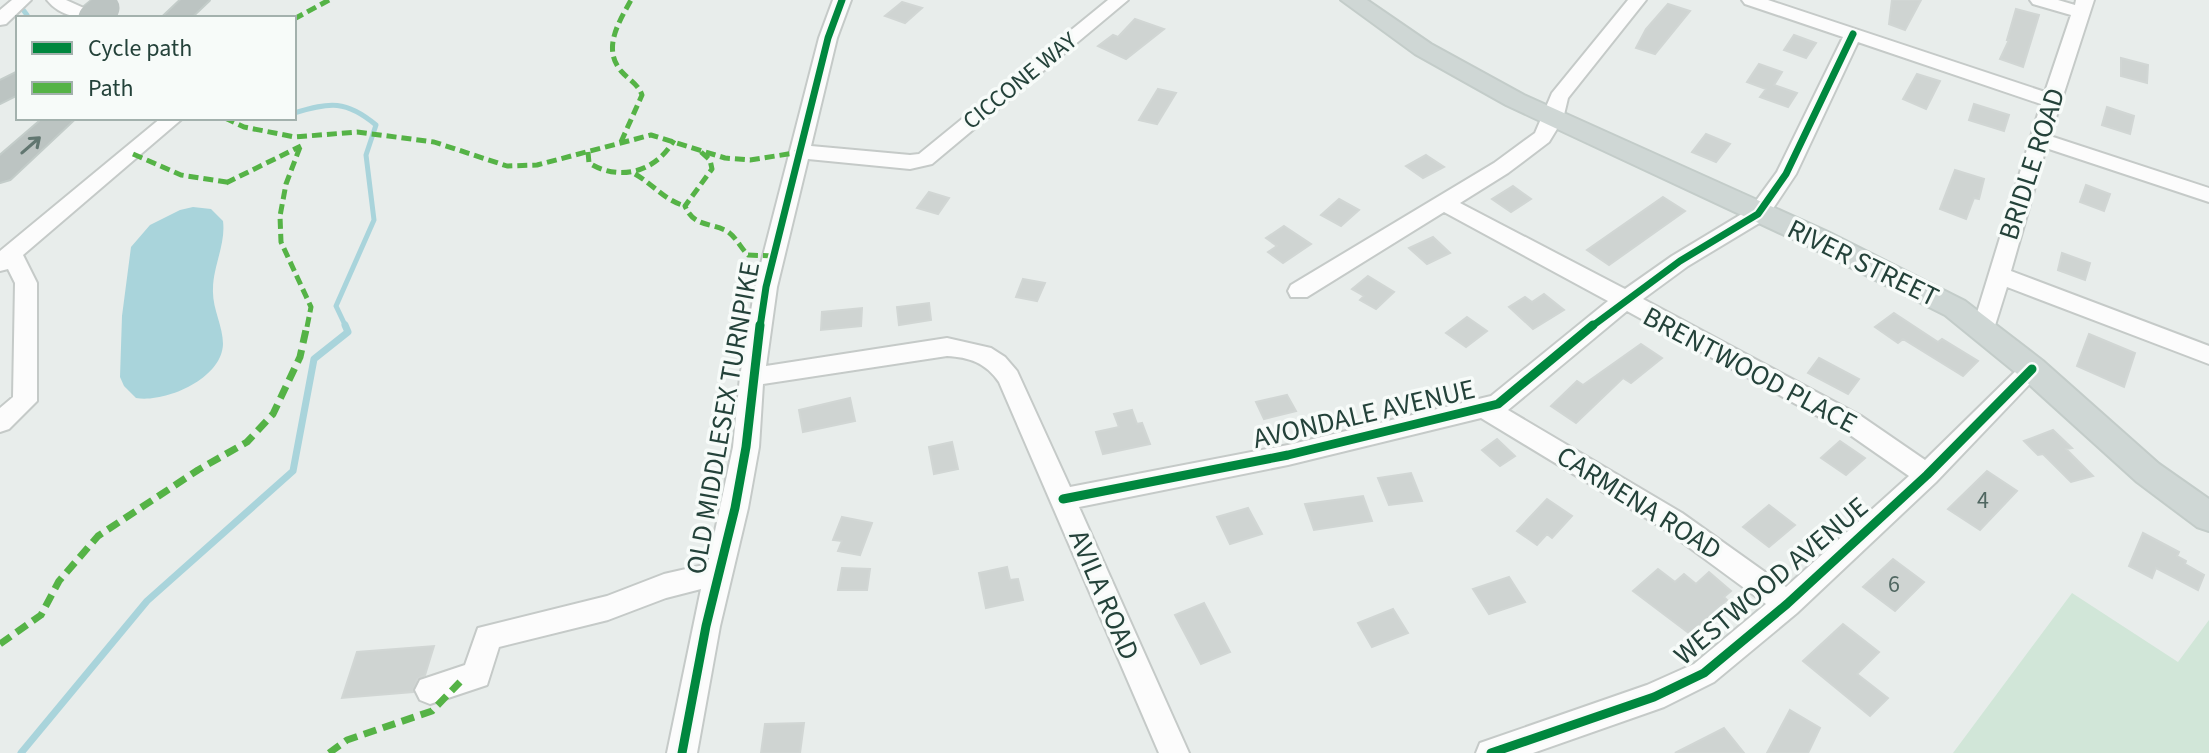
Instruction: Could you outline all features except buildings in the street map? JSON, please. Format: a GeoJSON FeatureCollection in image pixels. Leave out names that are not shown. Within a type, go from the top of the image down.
{"type":"FeatureCollection","features":[{"type":"Feature","properties":{"kind":"highway"},"geometry":{"type":"LineString","coordinates":[[177,16],[196,0]]}},
{"type":"Feature","properties":{"kind":"highway"},"geometry":{"type":"LineString","coordinates":[[0,95],[16,82]]}},
{"type":"Feature","properties":{"kind":"highway"},"geometry":{"type":"LineString","coordinates":[[0,172],[59,120]]}},
{"type":"Feature","properties":{"kind":"main road","name":"RIVER STREET"},"geometry":{"type":"LineString","coordinates":[[1352,0],[1443,62],[1553,119],[1924,291],[1984,329],[2148,473],[2209,517]]}},
{"type":"Feature","properties":{"kind":"street"},"geometry":{"type":"LineString","coordinates":[[0,20],[22,0]]}},
{"type":"Feature","properties":{"kind":"street"},"geometry":{"type":"LineString","coordinates":[[56,0],[63,7],[102,11]]}},
{"type":"Feature","properties":{"kind":"street","name":"OLD MIDDLESEX TURNPIKE"},"geometry":{"type":"LineString","coordinates":[[682,753],[706,626],[746,447],[752,377],[766,287],[828,38],[842,0]]}},
{"type":"Feature","properties":{"kind":"street","name":"CICCONE WAY"},"geometry":{"type":"LineString","coordinates":[[801,152],[920,161],[934,153],[984,108],[1119,0]]}},
{"type":"Feature","properties":{"kind":"street"},"geometry":{"type":"LineString","coordinates":[[1299,291],[1528,148],[1545,133],[1559,97],[1637,0]]}},
{"type":"Feature","properties":{"kind":"street"},"geometry":{"type":"LineString","coordinates":[[1751,0],[2052,101]]}},
{"type":"Feature","properties":{"kind":"street"},"geometry":{"type":"LineString","coordinates":[[2039,0],[2083,6]]}},
{"type":"Feature","properties":{"kind":"street","name":"BRIDLE ROAD"},"geometry":{"type":"LineString","coordinates":[[1984,329],[2039,139],[2083,6]]}},
{"type":"Feature","properties":{"kind":"street"},"geometry":{"type":"LineString","coordinates":[[1758,214],[1786,174],[1853,34]]}},
{"type":"Feature","properties":{"kind":"street"},"geometry":{"type":"LineString","coordinates":[[0,422],[25,401],[26,283],[6,258],[171,120]]}},
{"type":"Feature","properties":{"kind":"street"},"geometry":{"type":"LineString","coordinates":[[2039,139],[2209,195]]}},
{"type":"Feature","properties":{"kind":"street","name":"BRENTWOOD PLACE"},"geometry":{"type":"LineString","coordinates":[[1443,203],[1852,423],[1927,475]]}},
{"type":"Feature","properties":{"kind":"street","name":"AVONDALE AVENUE"},"geometry":{"type":"LineString","coordinates":[[1063,499],[1218,470],[1487,409],[1509,396],[1546,361],[1680,261],[1758,214]]}},
{"type":"Feature","properties":{"kind":"street"},"geometry":{"type":"LineString","coordinates":[[1998,275],[2209,355]]}},
{"type":"Feature","properties":{"kind":"street","name":"AVILA ROAD"},"geometry":{"type":"LineString","coordinates":[[752,377],[947,347],[977,351],[993,359],[1009,378],[1174,753]]}},
{"type":"Feature","properties":{"kind":"street","name":"WESTWOOD AVENUE"},"geometry":{"type":"LineString","coordinates":[[1491,753],[1680,686],[1704,673],[1787,604],[1927,475],[2032,369]]}},
{"type":"Feature","properties":{"kind":"street","name":"CARMENA ROAD"},"geometry":{"type":"LineString","coordinates":[[1487,409],[1673,521],[1787,604]]}},
{"type":"Feature","properties":{"kind":"street"},"geometry":{"type":"LineString","coordinates":[[430,690],[477,675],[488,637],[608,608],[678,582],[720,573]]}},
{"type":"Feature","properties":{"kind":"green space"},"geometry":{"type":"Polygon","coordinates":[[[2072,593],[2178,662],[2209,620],[2209,753],[1953,753],[2072,593]]]}},
{"type":"Feature","properties":{"kind":"water"},"geometry":{"type":"Polygon","coordinates":[[[193,207],[211,209],[223,221],[223,238],[213,289],[223,337],[220,357],[203,378],[190,386],[162,397],[136,398],[120,377],[122,316],[131,247],[150,225],[193,207]]]}},
{"type":"Feature","properties":{"kind":"waterway"},"geometry":{"type":"LineString","coordinates":[[21,7],[27,15]]}},
{"type":"Feature","properties":{"kind":"waterway"},"geometry":{"type":"LineString","coordinates":[[296,112],[328,105],[346,107],[376,125],[366,155],[374,220],[336,306],[346,327]]}},
{"type":"Feature","properties":{"kind":"waterway"},"geometry":{"type":"LineString","coordinates":[[21,753],[147,601],[293,471],[314,359],[348,332],[345,325]]}},
{"type":"Feature","properties":{"kind":"marked path"},"geometry":{"type":"LineString","coordinates":[[296,18],[329,0]]}},
{"type":"Feature","properties":{"kind":"marked path"},"geometry":{"type":"LineString","coordinates":[[621,142],[642,95],[638,86],[613,58],[613,38],[631,0]]}},
{"type":"Feature","properties":{"kind":"marked path"},"geometry":{"type":"LineString","coordinates":[[229,120],[244,127],[295,137],[357,132],[434,142],[507,166],[537,165],[651,135],[725,158],[750,160],[801,152]]}},
{"type":"Feature","properties":{"kind":"marked path"},"geometry":{"type":"LineString","coordinates":[[588,152],[589,163],[598,168],[615,174],[632,173],[648,165],[674,140]]}},
{"type":"Feature","properties":{"kind":"marked path"},"geometry":{"type":"LineString","coordinates":[[226,183],[301,146]]}},
{"type":"Feature","properties":{"kind":"marked path"},"geometry":{"type":"LineString","coordinates":[[0,644],[41,615],[59,581],[98,536],[198,470],[247,442],[273,414],[300,357],[311,307],[281,242],[280,216],[286,184],[300,147]]}},
{"type":"Feature","properties":{"kind":"marked path"},"geometry":{"type":"LineString","coordinates":[[701,152],[710,160],[712,169],[685,206],[693,220],[732,235],[748,255],[774,256]]}},
{"type":"Feature","properties":{"kind":"marked path"},"geometry":{"type":"LineString","coordinates":[[133,154],[181,175],[233,183]]}},
{"type":"Feature","properties":{"kind":"marked path"},"geometry":{"type":"LineString","coordinates":[[635,174],[649,182],[668,201],[685,206]]}},
{"type":"Feature","properties":{"kind":"marked path"},"geometry":{"type":"LineString","coordinates":[[329,753],[347,740],[432,711],[460,682]]}},
{"type":"Feature","properties":{"kind":"cycle path"},"geometry":{"type":"LineString","coordinates":[[682,753],[706,626],[735,508],[746,447],[752,377],[766,287],[828,38],[842,0]]}},
{"type":"Feature","properties":{"kind":"cycle path"},"geometry":{"type":"LineString","coordinates":[[1063,499],[1288,455],[1498,404],[1605,315],[1680,261],[1758,214],[1786,174],[1853,34]]}},
{"type":"Feature","properties":{"kind":"cycle path"},"geometry":{"type":"LineString","coordinates":[[1491,753],[1654,697],[1704,673],[1787,604],[1927,475],[2032,369]]}}]}
